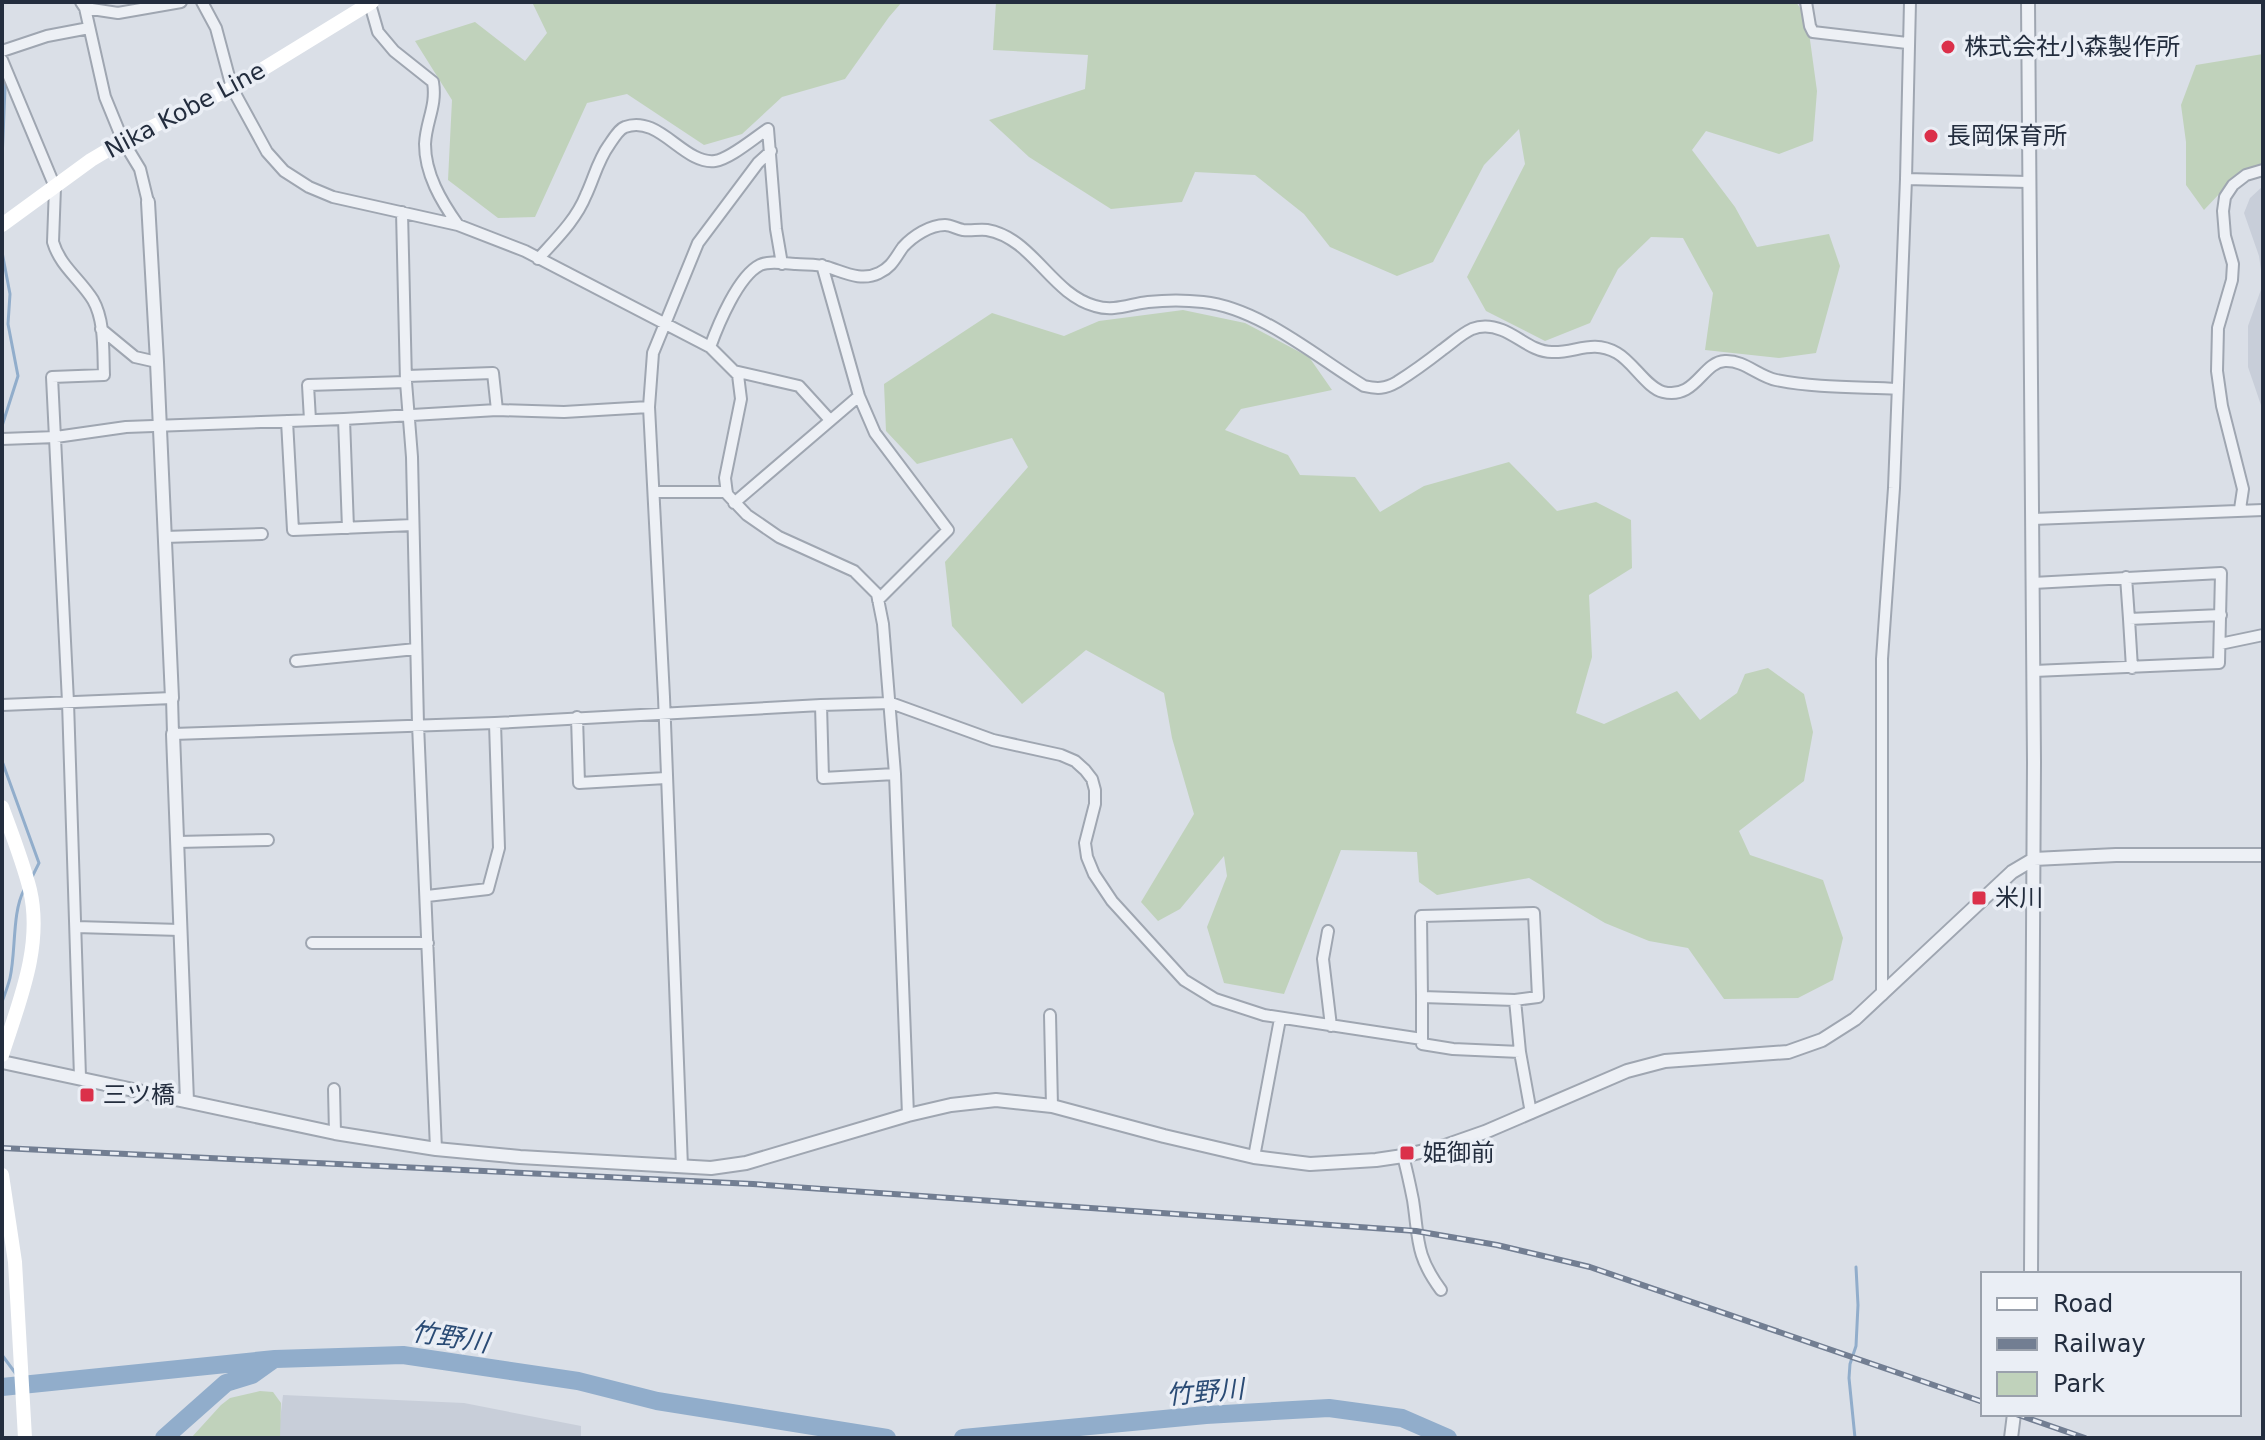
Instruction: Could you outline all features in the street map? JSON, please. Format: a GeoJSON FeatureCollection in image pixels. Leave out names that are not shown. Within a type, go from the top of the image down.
{"type":"FeatureCollection","features":[{"type":"Feature","properties":{"kind":"main road","name":"Nika Kobe Line"},"geometry":{"type":"LineString","coordinates":[[2,225],[91,160],[232,88],[371,3]]}},
{"type":"Feature","properties":{"kind":"main road"},"geometry":{"type":"LineString","coordinates":[[2,807],[24,869],[33,913],[31,958],[2,1055]]}},
{"type":"Feature","properties":{"kind":"main road"},"geometry":{"type":"LineString","coordinates":[[2,1175],[15,1262],[25,1438]]}},
{"type":"Feature","properties":{"kind":"street"},"geometry":{"type":"LineString","coordinates":[[181,2],[118,13],[83,5],[105,97],[123,141],[140,169],[148,202],[172,698],[187,1101]]}},
{"type":"Feature","properties":{"kind":"street"},"geometry":{"type":"LineString","coordinates":[[202,2],[216,28],[232,88],[267,152],[284,171],[309,187],[333,197],[458,225],[525,251],[710,347],[738,375],[741,399],[725,478],[727,492],[734,503],[779,537],[854,571],[877,594],[891,703],[908,1115]]}},
{"type":"Feature","properties":{"kind":"street"},"geometry":{"type":"LineString","coordinates":[[1806,2],[1813,32],[1907,43]]}},
{"type":"Feature","properties":{"kind":"street"},"geometry":{"type":"LineString","coordinates":[[1882,995],[1882,659],[1894,488],[1910,2]]}},
{"type":"Feature","properties":{"kind":"street"},"geometry":{"type":"LineString","coordinates":[[2028,2],[2034,671],[2031,1272]]}},
{"type":"Feature","properties":{"kind":"street"},"geometry":{"type":"LineString","coordinates":[[371,3],[378,32],[394,51],[433,82],[436,97],[425,143],[428,163],[437,196],[458,225]]}},
{"type":"Feature","properties":{"kind":"street"},"geometry":{"type":"LineString","coordinates":[[2,51],[47,36],[89,28]]}},
{"type":"Feature","properties":{"kind":"street"},"geometry":{"type":"LineString","coordinates":[[2,60],[55,187],[55,251],[94,301],[101,329],[104,375],[52,377],[68,702],[80,1077]]}},
{"type":"Feature","properties":{"kind":"street"},"geometry":{"type":"LineString","coordinates":[[538,259],[572,221],[586,197],[606,149],[625,127],[643,126],[659,131],[700,159],[715,161],[768,129],[782,264]]}},
{"type":"Feature","properties":{"kind":"street"},"geometry":{"type":"LineString","coordinates":[[682,1167],[649,407],[653,353],[698,243],[758,163],[771,151]]}},
{"type":"Feature","properties":{"kind":"street"},"geometry":{"type":"LineString","coordinates":[[2240,509],[2243,489],[2217,371],[2218,328],[2232,280],[2233,264],[2225,236],[2223,211],[2225,197],[2233,185],[2246,175],[2263,170]]}},
{"type":"Feature","properties":{"kind":"street"},"geometry":{"type":"LineString","coordinates":[[1906,179],[2028,182]]}},
{"type":"Feature","properties":{"kind":"street"},"geometry":{"type":"LineString","coordinates":[[402,212],[418,724],[436,1149]]}},
{"type":"Feature","properties":{"kind":"street"},"geometry":{"type":"LineString","coordinates":[[710,347],[724,311],[745,279],[760,265],[822,265],[855,277],[877,275],[894,263],[903,247],[917,235],[948,225],[960,230],[987,230],[1016,243],[1075,298],[1095,307],[1112,309],[1146,302],[1174,301],[1226,306],[1253,317],[1364,386],[1377,389],[1387,388],[1460,337],[1484,326],[1504,331],[1554,353],[1583,346],[1606,348],[1630,361],[1650,384],[1662,392],[1685,390],[1699,381],[1708,368],[1722,360],[1739,362],[1771,379],[1795,383],[1897,389]]}},
{"type":"Feature","properties":{"kind":"street"},"geometry":{"type":"LineString","coordinates":[[822,265],[859,396],[875,433],[948,530],[878,600]]}},
{"type":"Feature","properties":{"kind":"street"},"geometry":{"type":"LineString","coordinates":[[101,329],[135,357],[157,362]]}},
{"type":"Feature","properties":{"kind":"street"},"geometry":{"type":"LineString","coordinates":[[734,371],[799,386],[830,420]]}},
{"type":"Feature","properties":{"kind":"street"},"geometry":{"type":"LineString","coordinates":[[310,420],[308,385],[493,373],[497,410]]}},
{"type":"Feature","properties":{"kind":"street"},"geometry":{"type":"LineString","coordinates":[[734,503],[859,396]]}},
{"type":"Feature","properties":{"kind":"street"},"geometry":{"type":"LineString","coordinates":[[2,439],[56,437],[126,427],[497,410],[564,412],[649,407]]}},
{"type":"Feature","properties":{"kind":"street"},"geometry":{"type":"LineString","coordinates":[[344,419],[348,528]]}},
{"type":"Feature","properties":{"kind":"street"},"geometry":{"type":"LineString","coordinates":[[287,421],[293,530],[413,525]]}},
{"type":"Feature","properties":{"kind":"street"},"geometry":{"type":"LineString","coordinates":[[654,492],[727,492]]}},
{"type":"Feature","properties":{"kind":"street"},"geometry":{"type":"LineString","coordinates":[[2033,519],[2263,510]]}},
{"type":"Feature","properties":{"kind":"street"},"geometry":{"type":"LineString","coordinates":[[164,537],[262,534]]}},
{"type":"Feature","properties":{"kind":"street"},"geometry":{"type":"LineString","coordinates":[[2033,583],[2221,573],[2219,663],[2034,671]]}},
{"type":"Feature","properties":{"kind":"street"},"geometry":{"type":"LineString","coordinates":[[2126,577],[2132,668]]}},
{"type":"Feature","properties":{"kind":"street"},"geometry":{"type":"LineString","coordinates":[[2129,619],[2221,615]]}},
{"type":"Feature","properties":{"kind":"street"},"geometry":{"type":"LineString","coordinates":[[2220,644],[2263,635]]}},
{"type":"Feature","properties":{"kind":"street"},"geometry":{"type":"LineString","coordinates":[[296,661],[416,649]]}},
{"type":"Feature","properties":{"kind":"street"},"geometry":{"type":"LineString","coordinates":[[2,705],[172,698]]}},
{"type":"Feature","properties":{"kind":"street"},"geometry":{"type":"LineString","coordinates":[[173,734],[495,723],[891,703],[993,740],[1039,749],[1075,761],[1092,779],[1095,790],[1095,804],[1085,843],[1087,857],[1100,886],[1184,980],[1215,999],[1280,1019],[1422,1039]]}},
{"type":"Feature","properties":{"kind":"street"},"geometry":{"type":"LineString","coordinates":[[821,705],[823,778],[895,774]]}},
{"type":"Feature","properties":{"kind":"street"},"geometry":{"type":"LineString","coordinates":[[577,717],[579,783],[666,778]]}},
{"type":"Feature","properties":{"kind":"street"},"geometry":{"type":"LineString","coordinates":[[427,896],[488,889],[499,848],[495,723]]}},
{"type":"Feature","properties":{"kind":"street"},"geometry":{"type":"LineString","coordinates":[[177,842],[268,840]]}},
{"type":"Feature","properties":{"kind":"street"},"geometry":{"type":"LineString","coordinates":[[2,1062],[335,1133],[436,1149],[682,1167],[711,1168],[746,1163],[908,1115],[996,1100],[1052,1106],[1254,1157],[1310,1164],[1403,1156],[1445,1146],[1627,1071],[1665,1061],[1788,1052],[1822,1040],[1855,1019],[2012,872],[2034,859],[2116,855],[2263,855]]}},
{"type":"Feature","properties":{"kind":"street"},"geometry":{"type":"LineString","coordinates":[[1422,997],[1515,1000],[1538,997],[1534,913],[1421,916],[1422,1044],[1453,1049],[1520,1052]]}},
{"type":"Feature","properties":{"kind":"street"},"geometry":{"type":"LineString","coordinates":[[76,927],[180,930]]}},
{"type":"Feature","properties":{"kind":"street"},"geometry":{"type":"LineString","coordinates":[[1328,931],[1323,959],[1331,1026]]}},
{"type":"Feature","properties":{"kind":"street"},"geometry":{"type":"LineString","coordinates":[[312,943],[428,943]]}},
{"type":"Feature","properties":{"kind":"street"},"geometry":{"type":"LineString","coordinates":[[1515,1000],[1531,1113]]}},
{"type":"Feature","properties":{"kind":"street"},"geometry":{"type":"LineString","coordinates":[[1050,1015],[1052,1106]]}},
{"type":"Feature","properties":{"kind":"street"},"geometry":{"type":"LineString","coordinates":[[1254,1157],[1280,1019]]}},
{"type":"Feature","properties":{"kind":"street"},"geometry":{"type":"LineString","coordinates":[[334,1089],[335,1133]]}},
{"type":"Feature","properties":{"kind":"street"},"geometry":{"type":"LineString","coordinates":[[1403,1156],[1418,1248],[1441,1290]]}},
{"type":"Feature","properties":{"kind":"street"},"geometry":{"type":"LineString","coordinates":[[2011,1438],[2014,1416]]}},
{"type":"Feature","properties":{"kind":"shaded area"},"geometry":{"type":"Polygon","coordinates":[[[2263,186],[2263,284],[2259,256],[2244,213],[2250,198],[2263,186]]]}},
{"type":"Feature","properties":{"kind":"shaded area"},"geometry":{"type":"Polygon","coordinates":[[[2263,284],[2263,411],[2248,367],[2248,326],[2263,284]]]}},
{"type":"Feature","properties":{"kind":"shaded area"},"geometry":{"type":"Polygon","coordinates":[[[283,1395],[464,1403],[581,1426],[581,1438],[278,1438],[283,1395]]]}},
{"type":"Feature","properties":{"kind":"green space"},"geometry":{"type":"Polygon","coordinates":[[[532,2],[902,2],[845,79],[782,97],[742,134],[704,145],[627,94],[587,103],[535,217],[498,218],[448,180],[452,100],[415,41],[475,22],[525,61],[547,33],[532,2]]]}},
{"type":"Feature","properties":{"kind":"green space"},"geometry":{"type":"Polygon","coordinates":[[[996,2],[1796,2],[1807,18],[1817,91],[1813,141],[1779,154],[1706,131],[1692,150],[1735,207],[1757,247],[1829,234],[1840,266],[1816,353],[1779,358],[1705,350],[1713,293],[1683,238],[1651,237],[1618,269],[1590,323],[1545,341],[1486,311],[1467,277],[1525,164],[1519,129],[1484,165],[1433,262],[1397,276],[1330,247],[1304,214],[1255,175],[1195,172],[1182,202],[1111,209],[1029,157],[989,120],[1085,89],[1088,55],[993,50],[996,2]]]}},
{"type":"Feature","properties":{"kind":"green space"},"geometry":{"type":"Polygon","coordinates":[[[2263,54],[2263,166],[2240,172],[2204,210],[2186,185],[2186,142],[2181,105],[2196,65],[2263,54]]]}},
{"type":"Feature","properties":{"kind":"green space"},"geometry":{"type":"Polygon","coordinates":[[[1183,310],[1245,323],[1309,357],[1332,390],[1241,409],[1225,430],[1288,455],[1300,475],[1355,477],[1380,512],[1424,486],[1509,462],[1557,511],[1596,502],[1631,520],[1632,568],[1589,595],[1592,657],[1576,713],[1604,724],[1677,691],[1700,720],[1737,693],[1745,674],[1768,668],[1804,694],[1813,732],[1804,781],[1739,831],[1750,855],[1823,880],[1843,938],[1833,980],[1798,998],[1724,999],[1688,948],[1649,941],[1605,923],[1529,878],[1437,895],[1419,882],[1417,852],[1341,850],[1284,994],[1224,983],[1207,927],[1227,876],[1224,856],[1180,909],[1158,921],[1141,902],[1194,814],[1172,738],[1164,693],[1086,650],[1022,704],[952,626],[945,562],[1028,467],[1012,438],[917,464],[886,431],[884,384],[992,313],[1064,336],[1099,321],[1183,310]]]}},
{"type":"Feature","properties":{"kind":"green space"},"geometry":{"type":"Polygon","coordinates":[[[260,1391],[273,1392],[281,1403],[280,1438],[191,1438],[230,1398],[260,1391]]]}},
{"type":"Feature","properties":{"kind":"waterway"},"geometry":{"type":"LineString","coordinates":[[2,77],[5,88],[2,160]]}},
{"type":"Feature","properties":{"kind":"waterway"},"geometry":{"type":"LineString","coordinates":[[2,252],[10,294],[8,324],[18,376],[2,426]]}},
{"type":"Feature","properties":{"kind":"waterway"},"geometry":{"type":"LineString","coordinates":[[2,761],[39,863],[32,877]]}},
{"type":"Feature","properties":{"kind":"waterway"},"geometry":{"type":"LineString","coordinates":[[2,1002],[12,968],[18,909],[24,890]]}},
{"type":"Feature","properties":{"kind":"waterway"},"geometry":{"type":"LineString","coordinates":[[1855,1438],[1849,1378],[1856,1346],[1856,1267]]}},
{"type":"Feature","properties":{"kind":"waterway"},"geometry":{"type":"LineString","coordinates":[[2,1355],[16,1374]]}},
{"type":"Feature","properties":{"kind":"waterway","name":"竹野川"},"geometry":{"type":"LineString","coordinates":[[2,1387],[275,1359],[403,1355],[578,1381],[657,1401],[887,1438]]}},
{"type":"Feature","properties":{"kind":"waterway"},"geometry":{"type":"LineString","coordinates":[[164,1438],[226,1383],[252,1375],[273,1360]]}},
{"type":"Feature","properties":{"kind":"waterway","name":"竹野川"},"geometry":{"type":"LineString","coordinates":[[963,1438],[1206,1415],[1329,1408],[1402,1418],[1448,1438]]}},
{"type":"Feature","properties":{"kind":"railway"},"geometry":{"type":"LineString","coordinates":[[2,1148],[753,1184],[1416,1231],[1497,1245],[1590,1267],[1981,1401]]}},
{"type":"Feature","properties":{"kind":"railway"},"geometry":{"type":"LineString","coordinates":[[2022,1416],[2085,1438]]}},
{"type":"Feature","properties":{"kind":"place","name":"株式会社小森製作所"},"geometry":{"type":"Point","coordinates":[1948,47]}},
{"type":"Feature","properties":{"kind":"place","name":"長岡保育所"},"geometry":{"type":"Point","coordinates":[1931,136]}},
{"type":"Feature","properties":{"kind":"place","name":"米川"},"geometry":{"type":"Point","coordinates":[1979,898]}},
{"type":"Feature","properties":{"kind":"place","name":"三ツ橋"},"geometry":{"type":"Point","coordinates":[87,1095]}},
{"type":"Feature","properties":{"kind":"place","name":"姫御前"},"geometry":{"type":"Point","coordinates":[1407,1153]}}]}
